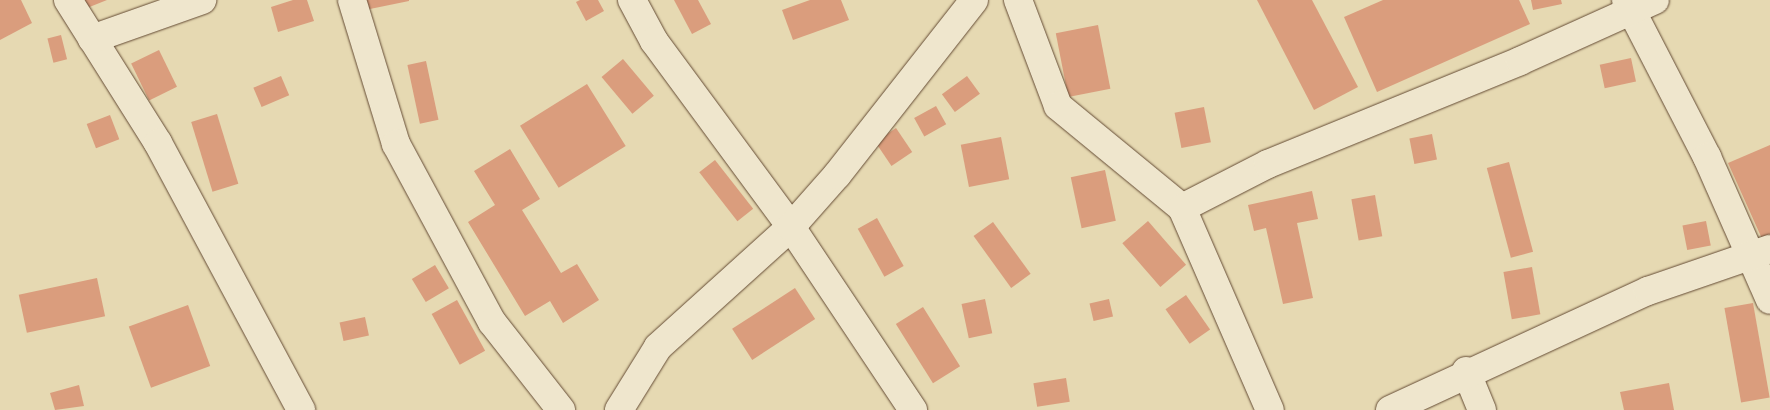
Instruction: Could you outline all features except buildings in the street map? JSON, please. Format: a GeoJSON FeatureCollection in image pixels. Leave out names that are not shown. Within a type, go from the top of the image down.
{"type":"FeatureCollection","features":[{"type":"Feature","properties":{"kind":"street"},"geometry":{"type":"LineString","coordinates":[[68,0],[158,143],[301,410]]}},
{"type":"Feature","properties":{"kind":"street"},"geometry":{"type":"LineString","coordinates":[[92,39],[202,0]]}},
{"type":"Feature","properties":{"kind":"street"},"geometry":{"type":"LineString","coordinates":[[352,0],[396,144],[492,322],[561,410]]}},
{"type":"Feature","properties":{"kind":"street"},"geometry":{"type":"LineString","coordinates":[[632,0],[654,41],[791,227],[913,410]]}},
{"type":"Feature","properties":{"kind":"street"},"geometry":{"type":"LineString","coordinates":[[619,410],[658,347],[791,227],[837,175],[974,0]]}},
{"type":"Feature","properties":{"kind":"street"},"geometry":{"type":"LineString","coordinates":[[1018,0],[1058,106],[1182,208],[1270,410]]}},
{"type":"Feature","properties":{"kind":"street"},"geometry":{"type":"LineString","coordinates":[[1182,208],[1268,164],[1638,4],[1760,252],[1770,300]]}},
{"type":"Feature","properties":{"kind":"street"},"geometry":{"type":"LineString","coordinates":[[1390,410],[1466,372],[1648,291],[1760,252]]}},
{"type":"Feature","properties":{"kind":"street"},"geometry":{"type":"LineString","coordinates":[[1466,372],[1482,410]]}}]}
